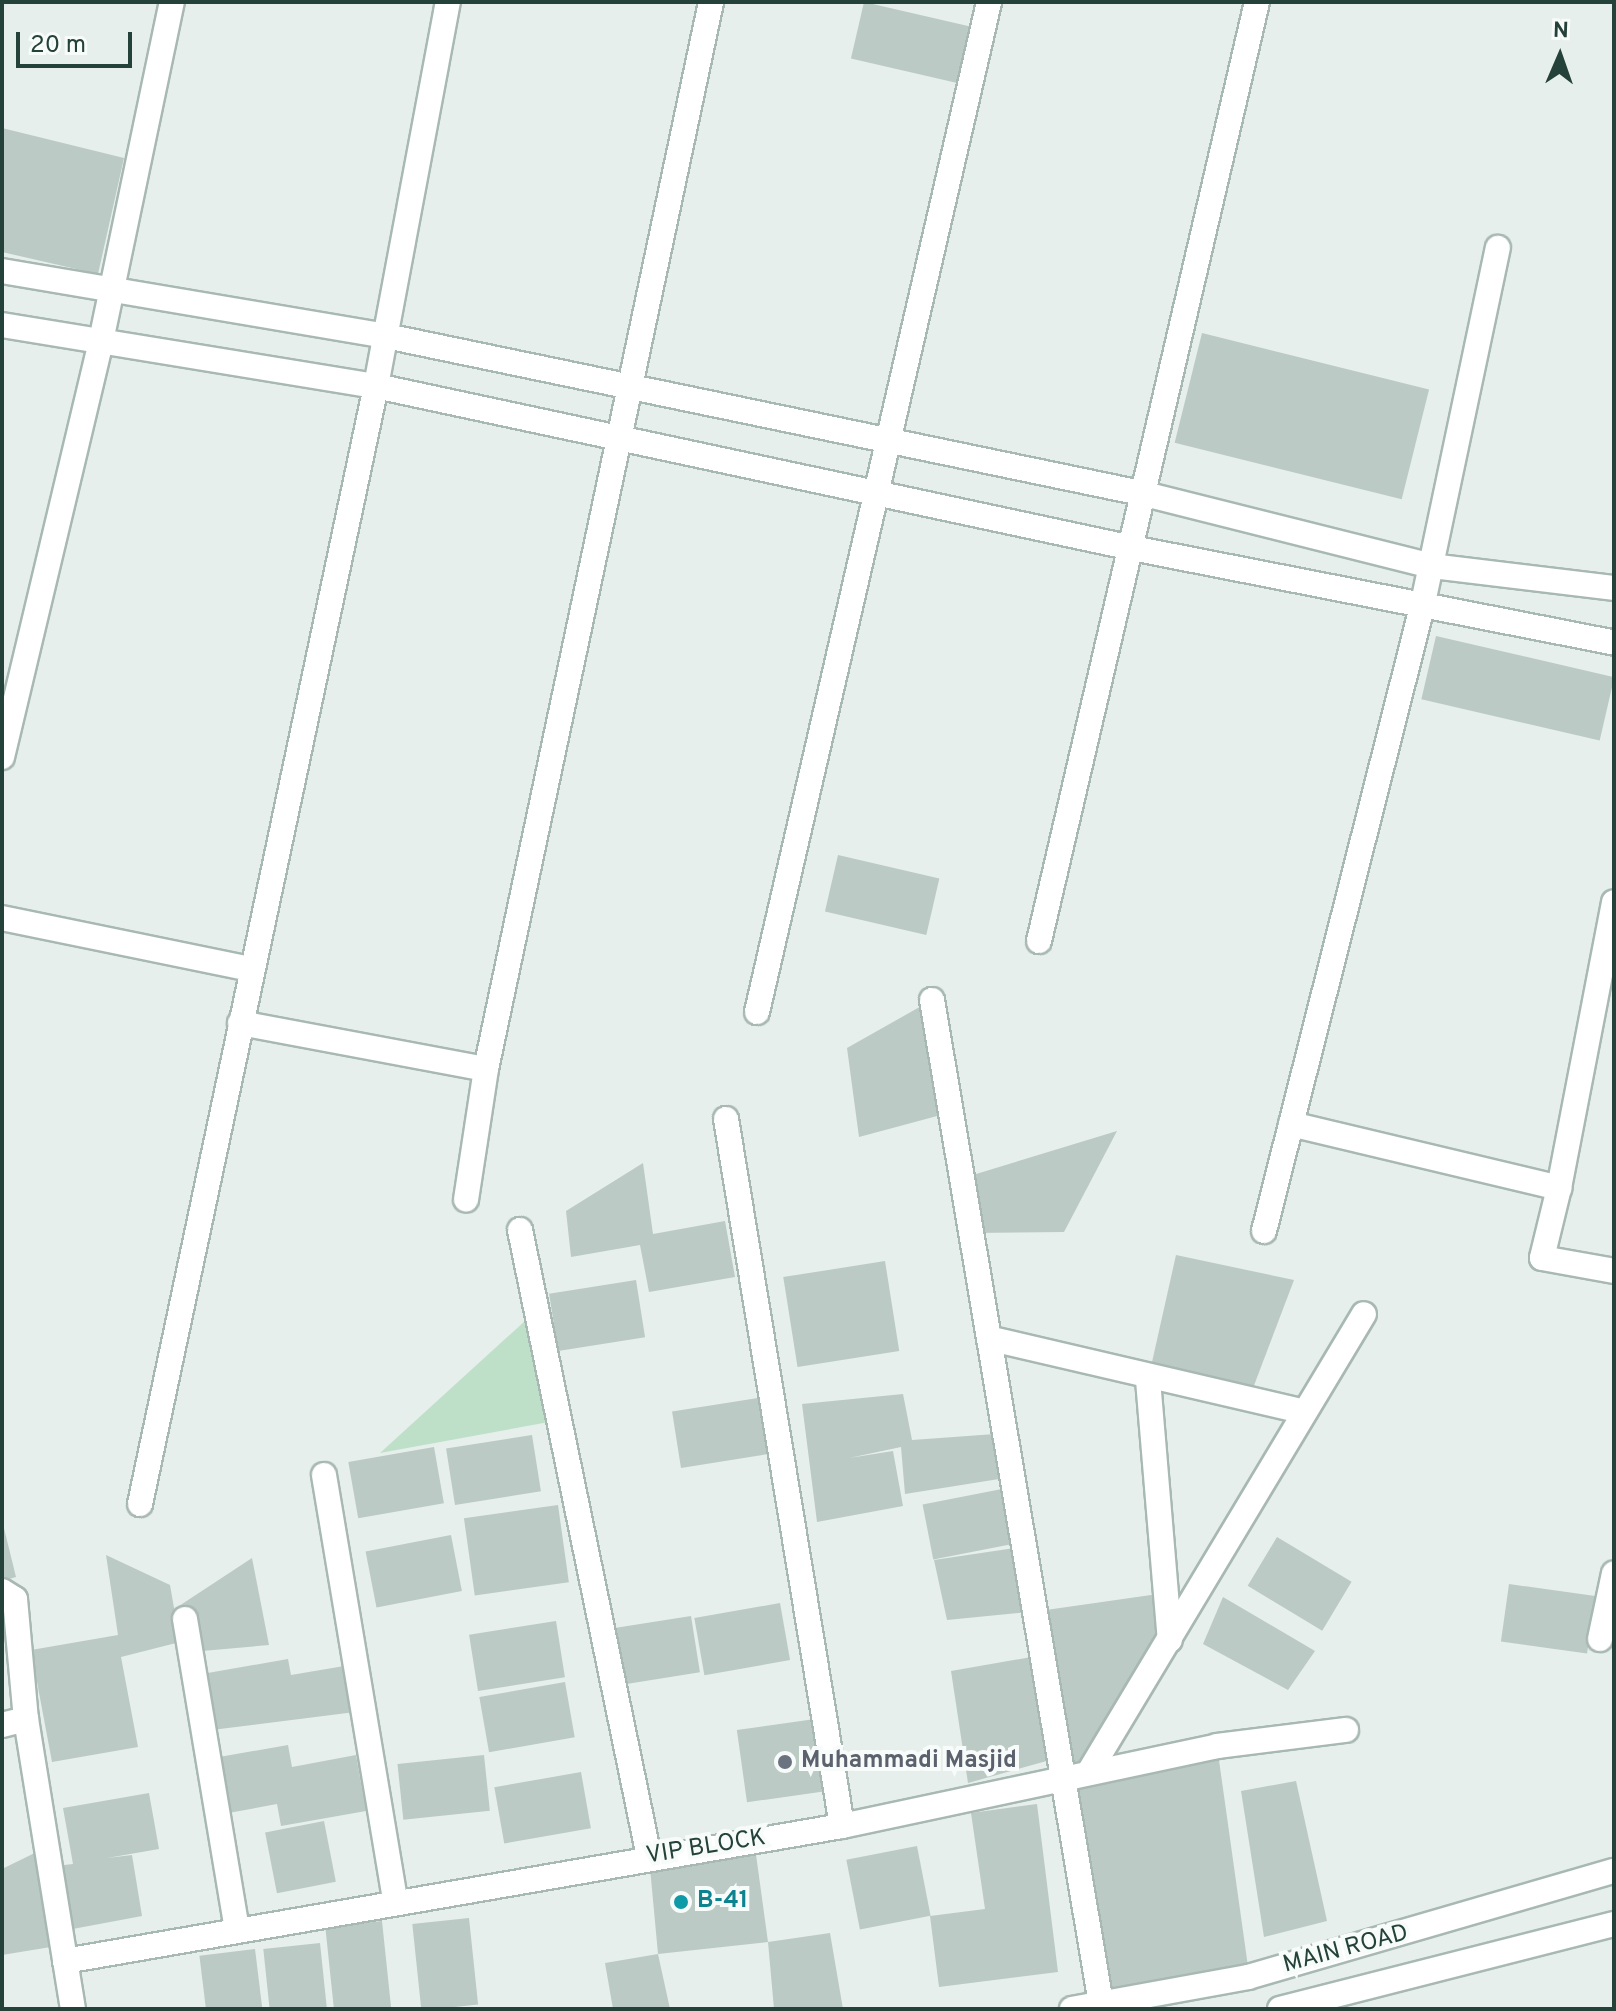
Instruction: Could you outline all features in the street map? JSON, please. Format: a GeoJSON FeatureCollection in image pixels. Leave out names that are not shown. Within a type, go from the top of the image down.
{"type":"FeatureCollection","features":[{"type":"Feature","properties":{"kind":"street"},"geometry":{"type":"LineString","coordinates":[[2,757],[113,288],[172,2]]}},
{"type":"Feature","properties":{"kind":"street"},"geometry":{"type":"LineString","coordinates":[[140,1504],[376,386],[448,2]]}},
{"type":"Feature","properties":{"kind":"street"},"geometry":{"type":"LineString","coordinates":[[466,1199],[486,1069],[711,2]]}},
{"type":"Feature","properties":{"kind":"street"},"geometry":{"type":"LineString","coordinates":[[757,1012],[881,491],[989,2]]}},
{"type":"Feature","properties":{"kind":"street"},"geometry":{"type":"LineString","coordinates":[[1039,941],[1257,2]]}},
{"type":"Feature","properties":{"kind":"street"},"geometry":{"type":"LineString","coordinates":[[1264,1231],[1432,566],[1498,248]]}},
{"type":"Feature","properties":{"kind":"street"},"geometry":{"type":"LineString","coordinates":[[2,271],[386,336],[628,391],[1141,493],[1432,566],[1614,588]]}},
{"type":"Feature","properties":{"kind":"street"},"geometry":{"type":"LineString","coordinates":[[2,325],[376,386],[881,491],[1132,548],[1614,643]]}},
{"type":"Feature","properties":{"kind":"street"},"geometry":{"type":"LineString","coordinates":[[1614,902],[1559,1188],[1542,1258],[1614,1271]]}},
{"type":"Feature","properties":{"kind":"street"},"geometry":{"type":"LineString","coordinates":[[2,918],[251,969]]}},
{"type":"Feature","properties":{"kind":"street"},"geometry":{"type":"LineString","coordinates":[[932,1000],[992,1339],[1079,1776],[1101,2006]]}},
{"type":"Feature","properties":{"kind":"street"},"geometry":{"type":"LineString","coordinates":[[240,1023],[486,1069]]}},
{"type":"Feature","properties":{"kind":"street"},"geometry":{"type":"LineString","coordinates":[[726,1119],[842,1826]]}},
{"type":"Feature","properties":{"kind":"street"},"geometry":{"type":"LineString","coordinates":[[1291,1124],[1559,1188]]}},
{"type":"Feature","properties":{"kind":"street"},"geometry":{"type":"LineString","coordinates":[[520,1230],[649,1857]]}},
{"type":"Feature","properties":{"kind":"street"},"geometry":{"type":"LineString","coordinates":[[1079,1776],[1170,1640],[1301,1411],[1364,1314]]}},
{"type":"Feature","properties":{"kind":"street"},"geometry":{"type":"LineString","coordinates":[[992,1339],[1148,1380],[1301,1411]]}},
{"type":"Feature","properties":{"kind":"street"},"geometry":{"type":"LineString","coordinates":[[1148,1380],[1170,1640]]}},
{"type":"Feature","properties":{"kind":"street"},"geometry":{"type":"LineString","coordinates":[[324,1475],[395,1900]]}},
{"type":"Feature","properties":{"kind":"street"},"geometry":{"type":"LineString","coordinates":[[1600,1639],[1614,1573]]}},
{"type":"Feature","properties":{"kind":"street"},"geometry":{"type":"LineString","coordinates":[[2,1591],[15,1599],[26,1719],[73,2009]]}},
{"type":"Feature","properties":{"kind":"street"},"geometry":{"type":"LineString","coordinates":[[185,1619],[237,1931]]}},
{"type":"Feature","properties":{"kind":"street"},"geometry":{"type":"LineString","coordinates":[[2,1725],[26,1719]]}},
{"type":"Feature","properties":{"kind":"street","name":"VIP BLOCK"},"geometry":{"type":"LineString","coordinates":[[65,1961],[395,1900],[842,1826],[1217,1746],[1346,1730]]}},
{"type":"Feature","properties":{"kind":"street","name":"MAIN ROAD"},"geometry":{"type":"LineString","coordinates":[[1072,2009],[1140,2004],[1248,1977],[1614,1871]]}},
{"type":"Feature","properties":{"kind":"street","name":"MAIN ROAD"},"geometry":{"type":"LineString","coordinates":[[1280,2009],[1614,1924]]}},
{"type":"Feature","properties":{"kind":"green space"},"geometry":{"type":"Polygon","coordinates":[[[537,1310],[549,1422],[380,1453],[537,1310]]]}},
{"type":"Feature","properties":{"kind":"building"},"geometry":{"type":"Polygon","coordinates":[[[864,2],[970,27],[957,83],[851,59],[864,2]]]}},
{"type":"Feature","properties":{"kind":"building"},"geometry":{"type":"Polygon","coordinates":[[[2,128],[124,158],[98,274],[2,252],[2,128]]]}},
{"type":"Feature","properties":{"kind":"building"},"geometry":{"type":"Polygon","coordinates":[[[1202,333],[1429,390],[1402,499],[1175,443],[1202,333]]]}},
{"type":"Feature","properties":{"kind":"building"},"geometry":{"type":"Polygon","coordinates":[[[1436,636],[1614,677],[1600,741],[1421,699],[1436,636]]]}},
{"type":"Feature","properties":{"kind":"building"},"geometry":{"type":"Polygon","coordinates":[[[838,855],[939,878],[926,935],[825,912],[838,855]]]}},
{"type":"Feature","properties":{"kind":"building"},"geometry":{"type":"Polygon","coordinates":[[[932,1000],[952,1112],[859,1137],[847,1048],[932,1000]]]}},
{"type":"Feature","properties":{"kind":"building"},"geometry":{"type":"Polygon","coordinates":[[[1117,1131],[1064,1232],[973,1233],[963,1178],[1117,1131]]]}},
{"type":"Feature","properties":{"kind":"building"},"geometry":{"type":"Polygon","coordinates":[[[643,1163],[653,1234],[725,1221],[735,1277],[649,1292],[640,1245],[571,1257],[566,1211],[643,1163]]]}},
{"type":"Feature","properties":{"kind":"building"},"geometry":{"type":"Polygon","coordinates":[[[1176,1255],[1294,1280],[1250,1396],[1148,1380],[1176,1255]]]}},
{"type":"Feature","properties":{"kind":"building"},"geometry":{"type":"Polygon","coordinates":[[[885,1261],[899,1351],[798,1367],[783,1277],[885,1261]]]}},
{"type":"Feature","properties":{"kind":"building"},"geometry":{"type":"Polygon","coordinates":[[[636,1280],[645,1337],[558,1351],[549,1294],[636,1280]]]}},
{"type":"Feature","properties":{"kind":"building"},"geometry":{"type":"Polygon","coordinates":[[[903,1394],[912,1440],[1009,1433],[999,1479],[905,1494],[901,1447],[849,1458],[893,1451],[903,1506],[817,1522],[802,1404],[903,1394]]]}},
{"type":"Feature","properties":{"kind":"building"},"geometry":{"type":"Polygon","coordinates":[[[758,1398],[767,1454],[681,1468],[672,1412],[758,1398]]]}},
{"type":"Feature","properties":{"kind":"building"},"geometry":{"type":"Polygon","coordinates":[[[532,1435],[541,1491],[455,1505],[446,1449],[532,1435]]]}},
{"type":"Feature","properties":{"kind":"building"},"geometry":{"type":"Polygon","coordinates":[[[434,1447],[444,1503],[358,1518],[348,1462],[434,1447]]]}},
{"type":"Feature","properties":{"kind":"building"},"geometry":{"type":"Polygon","coordinates":[[[1007,1488],[1018,1543],[933,1559],[923,1504],[1007,1488]]]}},
{"type":"Feature","properties":{"kind":"building"},"geometry":{"type":"Polygon","coordinates":[[[558,1505],[569,1582],[475,1595],[464,1518],[558,1505]]]}},
{"type":"Feature","properties":{"kind":"building"},"geometry":{"type":"Polygon","coordinates":[[[2,1520],[16,1577],[2,1581],[2,1520]]]}},
{"type":"Feature","properties":{"kind":"building"},"geometry":{"type":"Polygon","coordinates":[[[451,1535],[462,1591],[376,1608],[366,1552],[451,1535]]]}},
{"type":"Feature","properties":{"kind":"building"},"geometry":{"type":"Polygon","coordinates":[[[1277,1537],[1352,1582],[1322,1631],[1248,1586],[1277,1537]]]}},
{"type":"Feature","properties":{"kind":"building"},"geometry":{"type":"Polygon","coordinates":[[[1028,1546],[1039,1611],[947,1620],[934,1560],[1028,1546]]]}},
{"type":"Feature","properties":{"kind":"building"},"geometry":{"type":"Polygon","coordinates":[[[106,1555],[170,1585],[180,1642],[121,1657],[138,1747],[52,1762],[31,1650],[118,1635],[106,1555]]]}},
{"type":"Feature","properties":{"kind":"building"},"geometry":{"type":"Polygon","coordinates":[[[252,1558],[269,1645],[191,1652],[179,1606],[252,1558]]]}},
{"type":"Feature","properties":{"kind":"building"},"geometry":{"type":"Polygon","coordinates":[[[1509,1584],[1595,1596],[1587,1654],[1501,1641],[1509,1584]]]}},
{"type":"Feature","properties":{"kind":"building"},"geometry":{"type":"Polygon","coordinates":[[[1165,1593],[1169,1641],[1089,1772],[1068,1780],[1039,1611],[1165,1593]]]}},
{"type":"Feature","properties":{"kind":"building"},"geometry":{"type":"Polygon","coordinates":[[[1223,1597],[1315,1651],[1288,1690],[1203,1644],[1223,1597]]]}},
{"type":"Feature","properties":{"kind":"building"},"geometry":{"type":"Polygon","coordinates":[[[780,1603],[790,1660],[704,1675],[694,1618],[780,1603]]]}},
{"type":"Feature","properties":{"kind":"building"},"geometry":{"type":"Polygon","coordinates":[[[691,1616],[700,1672],[614,1686],[605,1630],[691,1616]]]}},
{"type":"Feature","properties":{"kind":"building"},"geometry":{"type":"Polygon","coordinates":[[[556,1621],[565,1677],[478,1691],[469,1635],[556,1621]]]}},
{"type":"Feature","properties":{"kind":"building"},"geometry":{"type":"Polygon","coordinates":[[[1037,1656],[1061,1757],[968,1783],[951,1671],[1037,1656]]]}},
{"type":"Feature","properties":{"kind":"building"},"geometry":{"type":"Polygon","coordinates":[[[288,1659],[291,1675],[356,1664],[363,1711],[212,1730],[202,1674],[288,1659]]]}},
{"type":"Feature","properties":{"kind":"building"},"geometry":{"type":"Polygon","coordinates":[[[565,1682],[575,1737],[489,1752],[479,1697],[565,1682]]]}},
{"type":"Feature","properties":{"kind":"building","name":"Muhammadi Masjid"},"geometry":{"type":"Polygon","coordinates":[[[822,1718],[832,1790],[747,1802],[737,1730],[822,1718]]]}},
{"type":"Feature","properties":{"kind":"building"},"geometry":{"type":"Polygon","coordinates":[[[288,1745],[292,1767],[356,1755],[366,1811],[281,1826],[277,1804],[212,1816],[202,1760],[288,1745]]]}},
{"type":"Feature","properties":{"kind":"building"},"geometry":{"type":"Polygon","coordinates":[[[1217,1746],[1249,1977],[1098,1998],[1065,1767],[1217,1746]]]}},
{"type":"Feature","properties":{"kind":"building"},"geometry":{"type":"Polygon","coordinates":[[[484,1755],[490,1811],[403,1820],[397,1764],[484,1755]]]}},
{"type":"Feature","properties":{"kind":"building"},"geometry":{"type":"Polygon","coordinates":[[[581,1772],[591,1828],[504,1843],[494,1787],[581,1772]]]}},
{"type":"Feature","properties":{"kind":"building"},"geometry":{"type":"Polygon","coordinates":[[[1296,1781],[1327,1921],[1264,1937],[1241,1791],[1296,1781]]]}},
{"type":"Feature","properties":{"kind":"building"},"geometry":{"type":"Polygon","coordinates":[[[149,1793],[159,1849],[107,1858],[132,1855],[142,1916],[62,1931],[64,1865],[73,1864],[63,1808],[149,1793]]]}},
{"type":"Feature","properties":{"kind":"building"},"geometry":{"type":"Polygon","coordinates":[[[1037,1804],[1058,1972],[939,1987],[930,1916],[985,1909],[971,1813],[1037,1804]]]}},
{"type":"Feature","properties":{"kind":"building"},"geometry":{"type":"Polygon","coordinates":[[[324,1821],[336,1882],[277,1893],[265,1832],[324,1821]]]}},
{"type":"Feature","properties":{"kind":"building"},"geometry":{"type":"Polygon","coordinates":[[[754,1840],[768,1942],[658,1954],[649,1857],[754,1840]]]}},
{"type":"Feature","properties":{"kind":"building"},"geometry":{"type":"Polygon","coordinates":[[[49,1846],[63,1945],[2,1955],[2,1869],[49,1846]]]}},
{"type":"Feature","properties":{"kind":"building"},"geometry":{"type":"Polygon","coordinates":[[[917,1846],[931,1916],[860,1929],[846,1860],[917,1846]]]}},
{"type":"Feature","properties":{"kind":"building"},"geometry":{"type":"Polygon","coordinates":[[[469,1918],[478,2005],[421,2009],[412,1924],[469,1918]]]}},
{"type":"Feature","properties":{"kind":"building"},"geometry":{"type":"Polygon","coordinates":[[[382,1921],[391,2008],[334,2009],[325,1927],[382,1921]]]}},
{"type":"Feature","properties":{"kind":"building"},"geometry":{"type":"Polygon","coordinates":[[[830,1933],[843,2009],[774,2009],[768,1942],[830,1933]]]}},
{"type":"Feature","properties":{"kind":"building"},"geometry":{"type":"Polygon","coordinates":[[[320,1943],[327,2009],[270,2009],[263,1949],[320,1943]]]}},
{"type":"Feature","properties":{"kind":"building"},"geometry":{"type":"Polygon","coordinates":[[[255,1949],[262,2009],[206,2009],[199,1956],[255,1949]]]}},
{"type":"Feature","properties":{"kind":"building"},"geometry":{"type":"Polygon","coordinates":[[[658,1954],[670,2009],[613,2009],[605,1963],[658,1954]]]}},
{"type":"Feature","properties":{"kind":"place","name":"Muhammadi Masjid"},"geometry":{"type":"Point","coordinates":[785,1762]}},
{"type":"Feature","properties":{"kind":"place","name":"B-41"},"geometry":{"type":"Point","coordinates":[681,1902]}}]}
